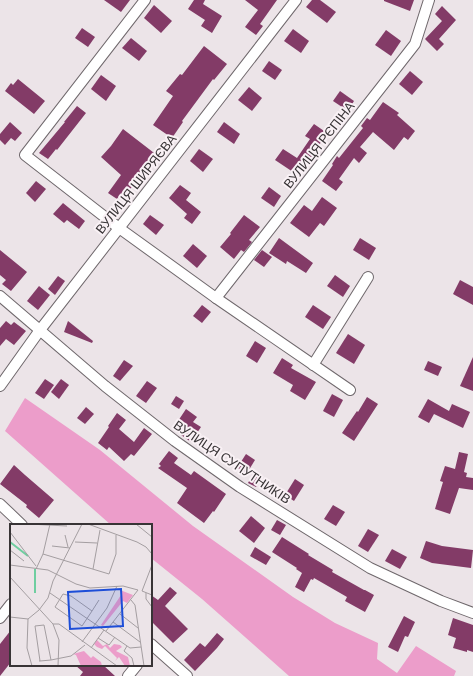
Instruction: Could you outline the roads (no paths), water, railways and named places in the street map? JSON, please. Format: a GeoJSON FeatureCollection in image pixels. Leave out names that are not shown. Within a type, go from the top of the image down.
{"type":"FeatureCollection","features":[{"type":"Feature","properties":{"kind":"street"},"geometry":{"type":"LineString","coordinates":[[145,0],[25,155],[119,228],[216,298],[350,390]]}},
{"type":"Feature","properties":{"kind":"street","name":"ВУЛИЦЯ ШИРЯЄВА"},"geometry":{"type":"LineString","coordinates":[[0,386],[40,330],[296,0]]}},
{"type":"Feature","properties":{"kind":"street","name":"ВУЛИЦЯ РЄПІНА"},"geometry":{"type":"LineString","coordinates":[[216,298],[415,44],[429,0]]}},
{"type":"Feature","properties":{"kind":"street"},"geometry":{"type":"LineString","coordinates":[[313,365],[368,277]]}},
{"type":"Feature","properties":{"kind":"street","name":"ВУЛИЦЯ СУПУТНИКІВ"},"geometry":{"type":"LineString","coordinates":[[0,296],[105,386],[175,441],[240,487],[370,568],[441,601],[473,613]]}},
{"type":"Feature","properties":{"kind":"street"},"geometry":{"type":"LineString","coordinates":[[0,504],[21,524]]}},
{"type":"Feature","properties":{"kind":"street"},"geometry":{"type":"LineString","coordinates":[[0,618],[10,605]]}},
{"type":"Feature","properties":{"kind":"street"},"geometry":{"type":"LineString","coordinates":[[152,646],[187,676]]}},
{"type":"Feature","properties":{"kind":"street"},"geometry":{"type":"LineString","coordinates":[[128,676],[136,666]]}}]}
